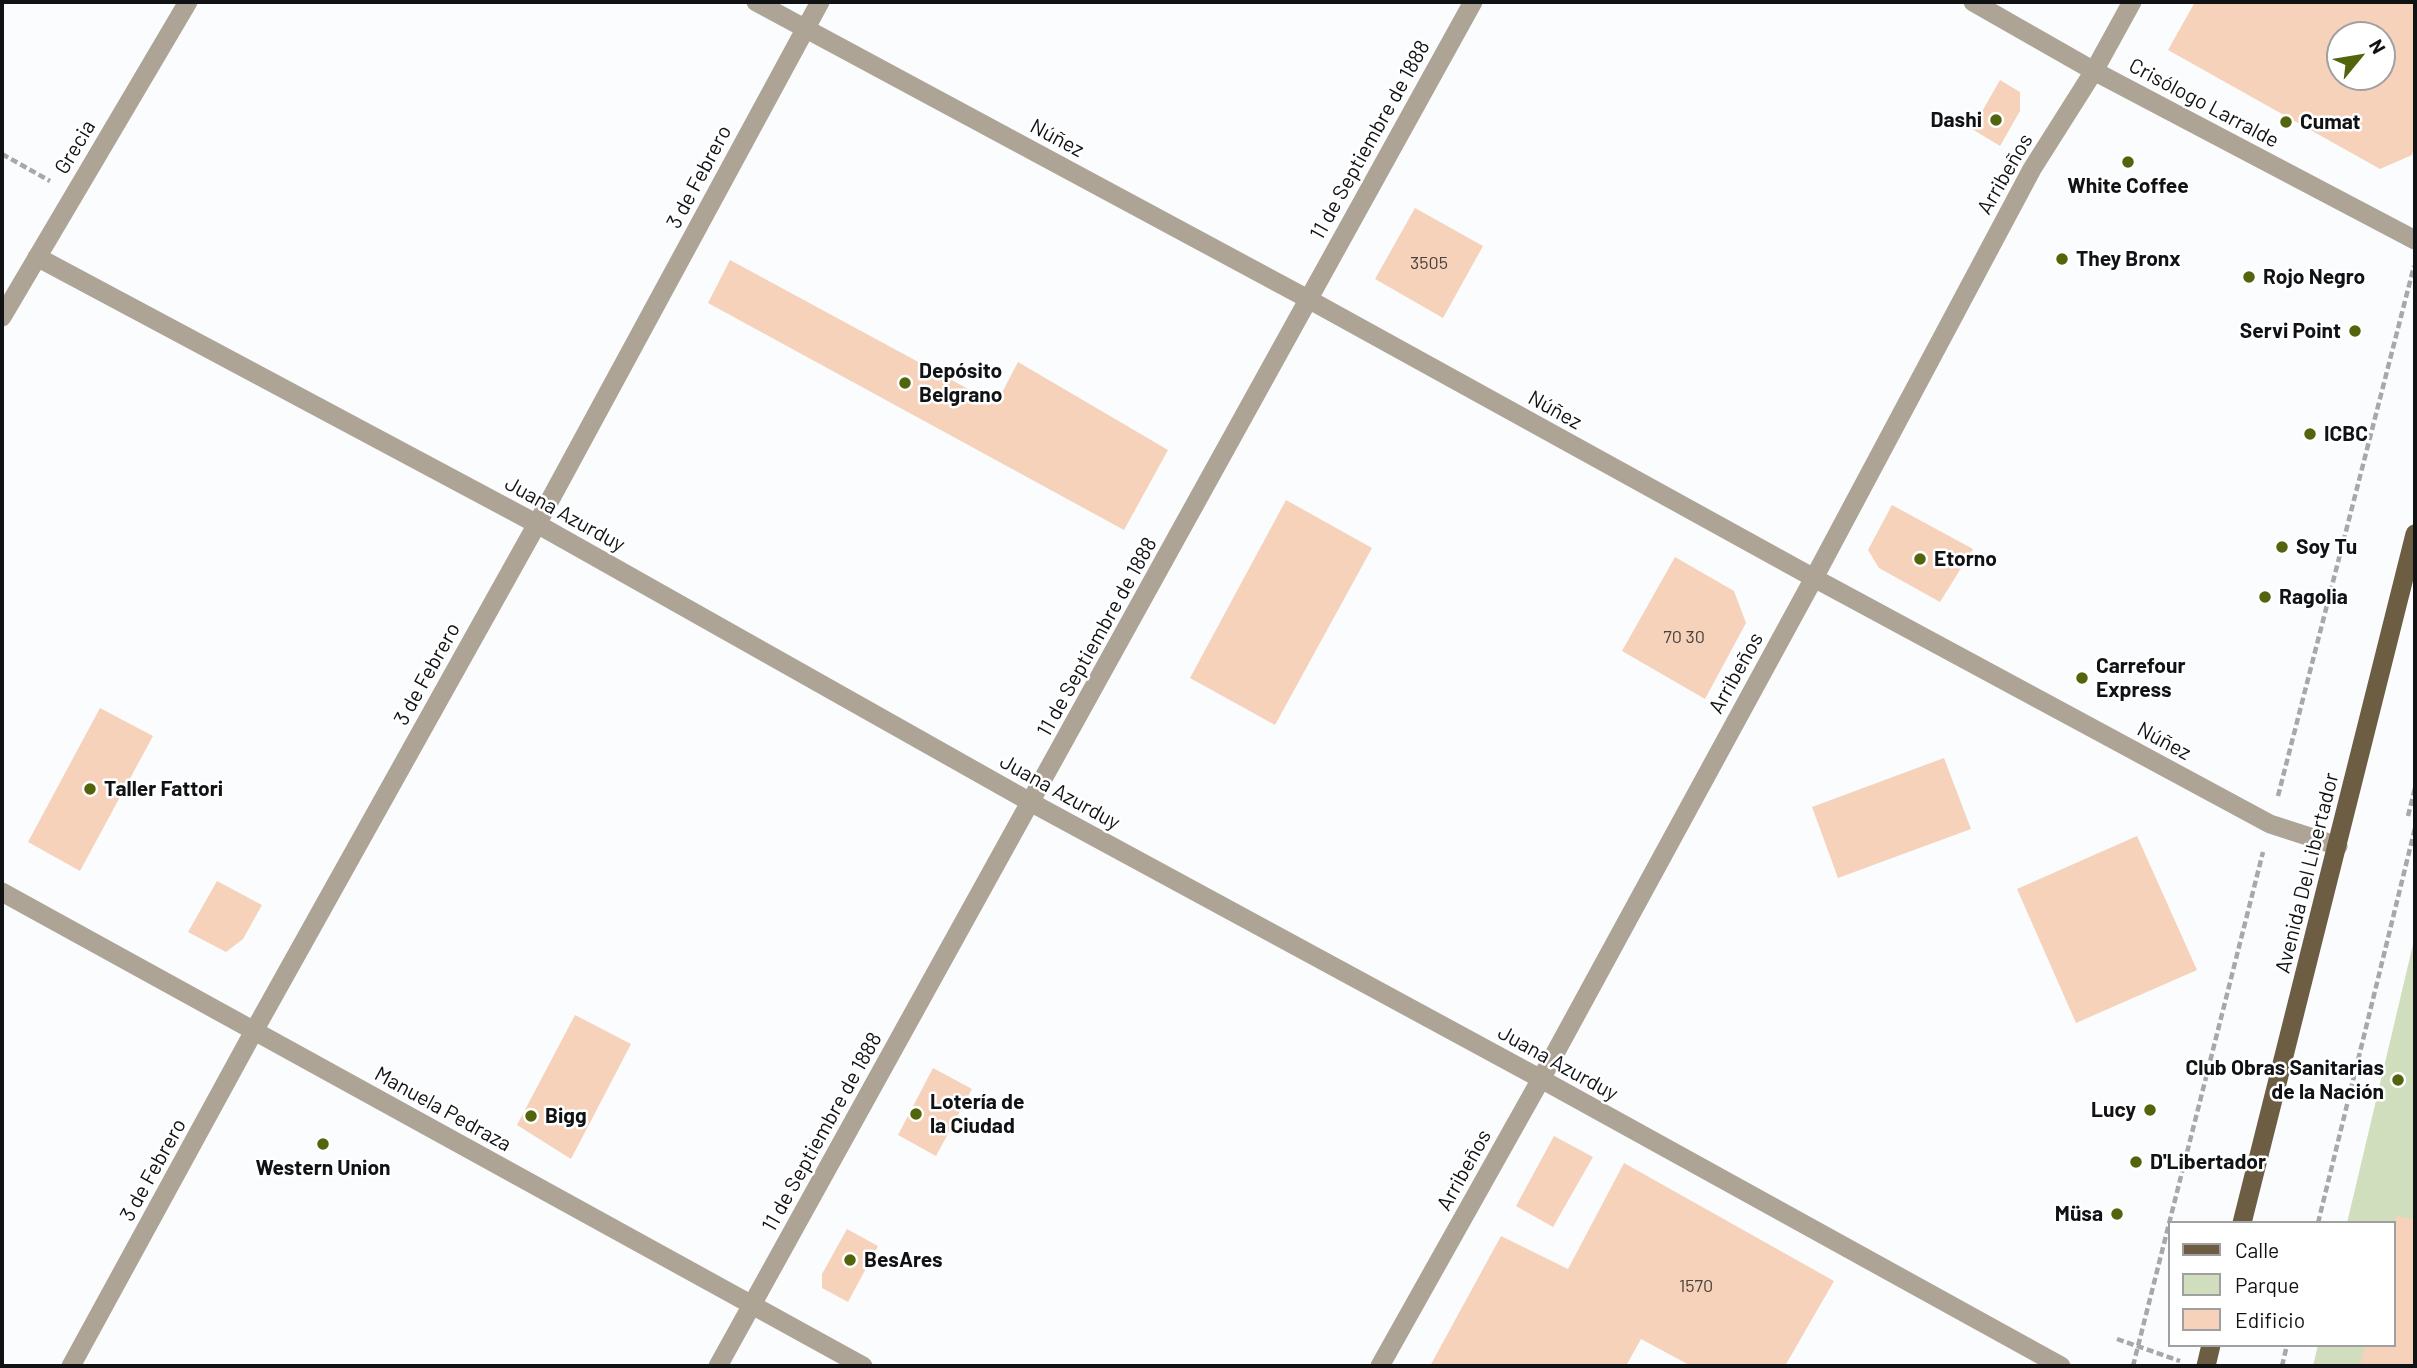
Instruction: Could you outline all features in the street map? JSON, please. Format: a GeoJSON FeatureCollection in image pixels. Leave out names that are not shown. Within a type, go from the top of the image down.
{"type":"FeatureCollection","features":[{"type":"Feature","properties":{"kind":"main road","name":"Avenida Del Libertador"},"geometry":{"type":"LineString","coordinates":[[2243,1221],[2415,534]]}},
{"type":"Feature","properties":{"kind":"main road"},"geometry":{"type":"LineString","coordinates":[[2206,1366],[2211,1347]]}},
{"type":"Feature","properties":{"kind":"street","name":"Grecia"},"geometry":{"type":"LineString","coordinates":[[2,317],[188,2]]}},
{"type":"Feature","properties":{"kind":"street","name":"Núñez"},"geometry":{"type":"LineString","coordinates":[[756,2],[1308,299],[1814,578],[2270,824],[2337,846]]}},
{"type":"Feature","properties":{"kind":"street","name":"3 de Febrero"},"geometry":{"type":"LineString","coordinates":[[71,1366],[254,1031],[537,524],[820,2]]}},
{"type":"Feature","properties":{"kind":"street","name":"11 de Septiembre de 1888"},"geometry":{"type":"LineString","coordinates":[[718,1366],[1473,2]]}},
{"type":"Feature","properties":{"kind":"street","name":"Crisólogo Larralde"},"geometry":{"type":"LineString","coordinates":[[1973,2],[2094,71],[2415,240]]}},
{"type":"Feature","properties":{"kind":"street","name":"Arribeños"},"geometry":{"type":"LineString","coordinates":[[1380,1366],[1541,1079],[1814,578],[2032,169],[2094,71],[2132,2]]}},
{"type":"Feature","properties":{"kind":"street","name":"Juana Azurduy"},"geometry":{"type":"LineString","coordinates":[[37,257],[537,524],[1031,803],[1541,1079],[2061,1366]]}},
{"type":"Feature","properties":{"kind":"street","name":"Manuela Pedraza"},"geometry":{"type":"LineString","coordinates":[[2,892],[863,1366]]}},
{"type":"Feature","properties":{"kind":"path"},"geometry":{"type":"LineString","coordinates":[[2,154],[73,195]]}},
{"type":"Feature","properties":{"kind":"path"},"geometry":{"type":"LineString","coordinates":[[2408,816],[2415,788]]}},
{"type":"Feature","properties":{"kind":"path"},"geometry":{"type":"LineString","coordinates":[[2318,1221],[2415,828]]}},
{"type":"Feature","properties":{"kind":"path"},"geometry":{"type":"LineString","coordinates":[[2118,1339],[2183,1362]]}},
{"type":"Feature","properties":{"kind":"path"},"geometry":{"type":"LineString","coordinates":[[2282,1366],[2287,1347]]}},
{"type":"Feature","properties":{"kind":"green space","name":"Club Obras Sanitarias de la Nación"},"geometry":{"type":"Polygon","coordinates":[[[2415,936],[2415,1366],[2313,1366],[2318,1347],[2396,1347],[2396,1221],[2347,1221],[2415,936]]]}},
{"type":"Feature","properties":{"kind":"building"},"geometry":{"type":"Polygon","coordinates":[[[2195,2],[2415,2],[2415,143],[2412,155],[2380,169],[2168,50],[2195,2]]]}},
{"type":"Feature","properties":{"kind":"building","name":"Dashi"},"geometry":{"type":"Polygon","coordinates":[[[2000,80],[2020,92],[2020,111],[2000,146],[1972,129],[2000,80]]]}},
{"type":"Feature","properties":{"kind":"building"},"geometry":{"type":"Polygon","coordinates":[[[1415,208],[1483,246],[1443,318],[1375,279],[1415,208]]]}},
{"type":"Feature","properties":{"kind":"building","name":"Depósito Belgrano"},"geometry":{"type":"Polygon","coordinates":[[[730,260],[996,404],[1018,362],[1168,450],[1124,530],[708,303],[730,260]]]}},
{"type":"Feature","properties":{"kind":"building"},"geometry":{"type":"Polygon","coordinates":[[[1286,500],[1372,548],[1275,725],[1190,678],[1286,500]]]}},
{"type":"Feature","properties":{"kind":"building","name":"Etorno"},"geometry":{"type":"Polygon","coordinates":[[[1892,505],[1973,549],[1940,602],[1879,568],[1868,550],[1892,505]]]}},
{"type":"Feature","properties":{"kind":"building"},"geometry":{"type":"Polygon","coordinates":[[[1675,557],[1734,591],[1746,623],[1705,699],[1622,651],[1675,557]]]}},
{"type":"Feature","properties":{"kind":"building","name":"Taller Fattori"},"geometry":{"type":"Polygon","coordinates":[[[100,708],[153,736],[80,871],[28,842],[100,708]]]}},
{"type":"Feature","properties":{"kind":"building"},"geometry":{"type":"Polygon","coordinates":[[[1944,758],[1971,829],[1838,878],[1812,807],[1944,758]]]}},
{"type":"Feature","properties":{"kind":"building"},"geometry":{"type":"Polygon","coordinates":[[[2137,836],[2197,970],[2076,1023],[2017,889],[2137,836]]]}},
{"type":"Feature","properties":{"kind":"building"},"geometry":{"type":"Polygon","coordinates":[[[217,881],[262,905],[243,939],[226,952],[188,932],[217,881]]]}},
{"type":"Feature","properties":{"kind":"building"},"geometry":{"type":"Polygon","coordinates":[[[575,1015],[631,1044],[571,1159],[517,1125],[575,1015]]]}},
{"type":"Feature","properties":{"kind":"building"},"geometry":{"type":"Polygon","coordinates":[[[933,1068],[972,1089],[936,1156],[898,1135],[933,1068]]]}},
{"type":"Feature","properties":{"kind":"building"},"geometry":{"type":"Polygon","coordinates":[[[1554,1136],[1593,1157],[1553,1227],[1516,1206],[1554,1136]]]}},
{"type":"Feature","properties":{"kind":"building"},"geometry":{"type":"Polygon","coordinates":[[[1624,1163],[1834,1281],[1785,1366],[1691,1366],[1641,1339],[1626,1366],[1430,1366],[1501,1236],[1568,1269],[1624,1163]]]}},
{"type":"Feature","properties":{"kind":"building"},"geometry":{"type":"Polygon","coordinates":[[[2396,1215],[2415,1220],[2415,1366],[2360,1366],[2365,1347],[2396,1347],[2396,1215]]]}},
{"type":"Feature","properties":{"kind":"building","name":"BesAres"},"geometry":{"type":"Polygon","coordinates":[[[847,1229],[878,1246],[848,1302],[822,1288],[822,1274],[847,1229]]]}},
{"type":"Feature","properties":{"kind":"place","name":"Dashi"},"geometry":{"type":"Point","coordinates":[1996,120]}},
{"type":"Feature","properties":{"kind":"place","name":"Cumat"},"geometry":{"type":"Point","coordinates":[2286,122]}},
{"type":"Feature","properties":{"kind":"place","name":"White Coffee"},"geometry":{"type":"Point","coordinates":[2128,162]}},
{"type":"Feature","properties":{"kind":"place","name":"They Bronx"},"geometry":{"type":"Point","coordinates":[2062,259]}},
{"type":"Feature","properties":{"kind":"place","name":"Rojo Negro"},"geometry":{"type":"Point","coordinates":[2249,277]}},
{"type":"Feature","properties":{"kind":"place","name":"Servi Point"},"geometry":{"type":"Point","coordinates":[2355,331]}},
{"type":"Feature","properties":{"kind":"place","name":"Depósito Belgrano"},"geometry":{"type":"Point","coordinates":[905,383]}},
{"type":"Feature","properties":{"kind":"place","name":"ICBC"},"geometry":{"type":"Point","coordinates":[2310,434]}},
{"type":"Feature","properties":{"kind":"place","name":"Soy Tu"},"geometry":{"type":"Point","coordinates":[2282,547]}},
{"type":"Feature","properties":{"kind":"place","name":"Etorno"},"geometry":{"type":"Point","coordinates":[1920,559]}},
{"type":"Feature","properties":{"kind":"place","name":"Ragolia"},"geometry":{"type":"Point","coordinates":[2265,597]}},
{"type":"Feature","properties":{"kind":"place","name":"Carrefour Express"},"geometry":{"type":"Point","coordinates":[2082,678]}},
{"type":"Feature","properties":{"kind":"place","name":"Taller Fattori"},"geometry":{"type":"Point","coordinates":[90,789]}},
{"type":"Feature","properties":{"kind":"place","name":"Club Obras Sanitarias de la Nación"},"geometry":{"type":"Point","coordinates":[2398,1080]}},
{"type":"Feature","properties":{"kind":"place","name":"Lucy"},"geometry":{"type":"Point","coordinates":[2150,1110]}},
{"type":"Feature","properties":{"kind":"place","name":"Lotería de la Ciudad"},"geometry":{"type":"Point","coordinates":[916,1114]}},
{"type":"Feature","properties":{"kind":"place","name":"Bigg"},"geometry":{"type":"Point","coordinates":[531,1116]}},
{"type":"Feature","properties":{"kind":"place","name":"Western Union"},"geometry":{"type":"Point","coordinates":[323,1144]}},
{"type":"Feature","properties":{"kind":"place","name":"D'Libertador"},"geometry":{"type":"Point","coordinates":[2136,1162]}},
{"type":"Feature","properties":{"kind":"place","name":"Müsa"},"geometry":{"type":"Point","coordinates":[2117,1214]}},
{"type":"Feature","properties":{"kind":"place","name":"BesAres"},"geometry":{"type":"Point","coordinates":[850,1260]}}]}
